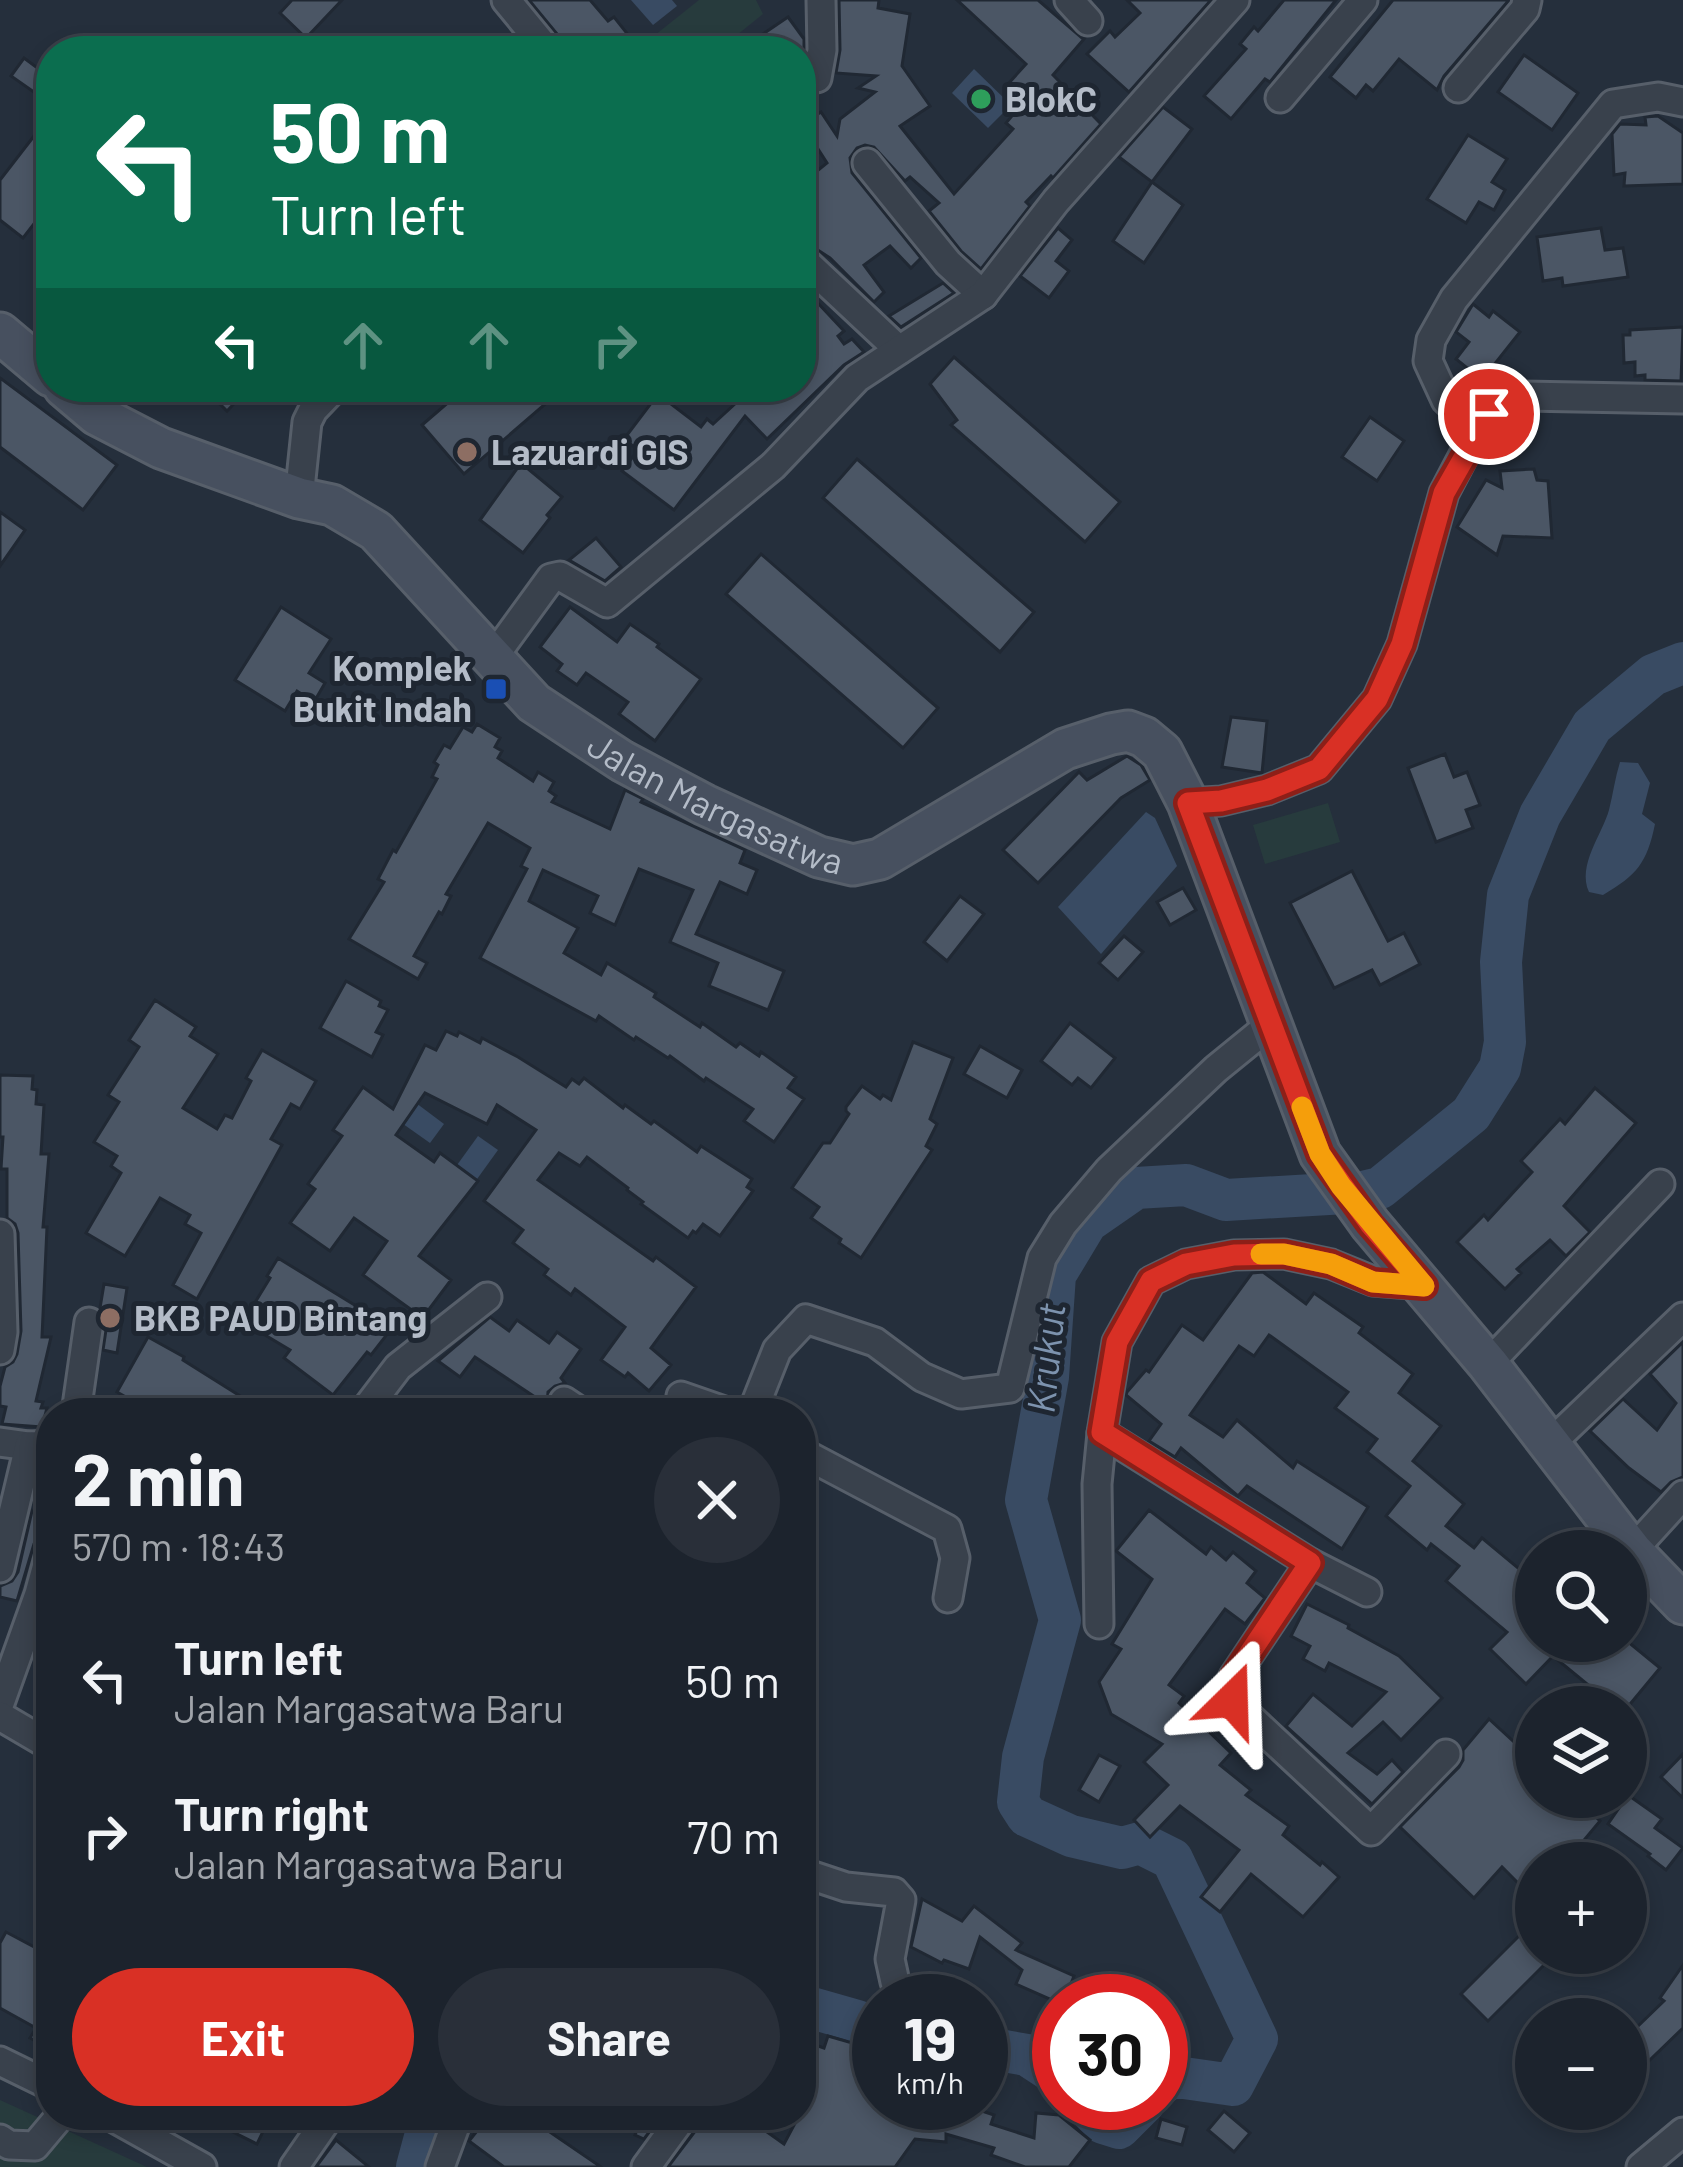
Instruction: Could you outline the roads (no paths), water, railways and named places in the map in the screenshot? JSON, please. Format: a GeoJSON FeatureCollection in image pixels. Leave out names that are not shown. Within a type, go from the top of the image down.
{"type":"FeatureCollection","features":[{"type":"Feature","properties":{"kind":"street"},"geometry":{"type":"LineString","coordinates":[[506,0],[536,36]]}},
{"type":"Feature","properties":{"kind":"street"},"geometry":{"type":"LineString","coordinates":[[817,78],[821,0]]}},
{"type":"Feature","properties":{"kind":"street"},"geometry":{"type":"LineString","coordinates":[[491,659],[551,578],[560,576],[607,603],[773,466],[857,377],[983,295],[1056,201],[1235,0]]}},
{"type":"Feature","properties":{"kind":"street"},"geometry":{"type":"LineString","coordinates":[[1280,98],[1363,0]]}},
{"type":"Feature","properties":{"kind":"street"},"geometry":{"type":"LineString","coordinates":[[1458,88],[1527,1]]}},
{"type":"Feature","properties":{"kind":"street"},"geometry":{"type":"LineString","coordinates":[[1477,430],[1446,400],[1428,361],[1430,340],[1454,299],[1613,104],[1658,97],[1683,103]]}},
{"type":"Feature","properties":{"kind":"street"},"geometry":{"type":"LineString","coordinates":[[867,163],[948,263],[983,295]]}},
{"type":"Feature","properties":{"kind":"street"},"geometry":{"type":"LineString","coordinates":[[816,273],[899,350]]}},
{"type":"Feature","properties":{"kind":"street"},"geometry":{"type":"LineString","coordinates":[[0,333],[36,363]]}},
{"type":"Feature","properties":{"kind":"street"},"geometry":{"type":"LineString","coordinates":[[1188,803],[1267,790],[1319,769],[1377,699],[1402,644],[1444,493],[1489,414],[1522,396],[1683,399]]}},
{"type":"Feature","properties":{"kind":"street","name":"Jalan Margasatwa"},"geometry":{"type":"LineString","coordinates":[[82,402],[161,448],[299,498],[332,505],[376,532],[534,703],[622,761],[705,806],[819,857],[853,865],[880,859],[1065,749],[1128,731],[1144,736],[1162,752],[1188,803],[1320,1154],[1370,1224],[1488,1364],[1616,1530]]}},
{"type":"Feature","properties":{"kind":"street"},"geometry":{"type":"LineString","coordinates":[[299,498],[307,422],[320,402]]}},
{"type":"Feature","properties":{"kind":"street"},"geometry":{"type":"LineString","coordinates":[[758,1398],[777,1350],[806,1319],[874,1342],[922,1377],[961,1394],[1010,1388],[1042,1258],[1063,1224],[1109,1169],[1200,1084],[1259,1034],[1273,1028]]}},
{"type":"Feature","properties":{"kind":"street"},"geometry":{"type":"LineString","coordinates":[[1488,1364],[1660,1184]]}},
{"type":"Feature","properties":{"kind":"street"},"geometry":{"type":"LineString","coordinates":[[0,1234],[0,1350]]}},
{"type":"Feature","properties":{"kind":"street"},"geometry":{"type":"LineString","coordinates":[[1100,1624],[1097,1484],[1102,1432],[1117,1342],[1151,1281],[1186,1264],[1234,1255],[1284,1254],[1331,1264],[1373,1282],[1424,1286]]}},
{"type":"Feature","properties":{"kind":"street"},"geometry":{"type":"LineString","coordinates":[[374,1398],[398,1367],[487,1297]]}},
{"type":"Feature","properties":{"kind":"street"},"geometry":{"type":"LineString","coordinates":[[1550,1444],[1683,1317]]}},
{"type":"Feature","properties":{"kind":"street"},"geometry":{"type":"LineString","coordinates":[[77,1398],[88,1322]]}},
{"type":"Feature","properties":{"kind":"street"},"geometry":{"type":"LineString","coordinates":[[681,1396],[687,1398]]}},
{"type":"Feature","properties":{"kind":"street"},"geometry":{"type":"LineString","coordinates":[[1102,1432],[1310,1563],[1367,1592]]}},
{"type":"Feature","properties":{"kind":"street"},"geometry":{"type":"LineString","coordinates":[[0,1442],[36,1446]]}},
{"type":"Feature","properties":{"kind":"street"},"geometry":{"type":"LineString","coordinates":[[0,1568],[36,1458]]}},
{"type":"Feature","properties":{"kind":"street"},"geometry":{"type":"LineString","coordinates":[[816,1460],[947,1528],[955,1558],[948,1598]]}},
{"type":"Feature","properties":{"kind":"street"},"geometry":{"type":"LineString","coordinates":[[1647,1535],[1683,1495]]}},
{"type":"Feature","properties":{"kind":"street"},"geometry":{"type":"LineString","coordinates":[[1310,1563],[1233,1678],[1232,1700],[1371,1831],[1446,1754]]}},
{"type":"Feature","properties":{"kind":"street","name":"Jalan Margasatwa"},"geometry":{"type":"LineString","coordinates":[[1647,1567],[1683,1604]]}},
{"type":"Feature","properties":{"kind":"street"},"geometry":{"type":"LineString","coordinates":[[0,1703],[36,1602]]}},
{"type":"Feature","properties":{"kind":"street"},"geometry":{"type":"LineString","coordinates":[[0,1716],[36,1737]]}},
{"type":"Feature","properties":{"kind":"street"},"geometry":{"type":"LineString","coordinates":[[816,1877],[846,1887],[894,1892],[901,1900],[890,1959],[893,1974]]}},
{"type":"Feature","properties":{"kind":"street"},"geometry":{"type":"LineString","coordinates":[[0,2061],[36,2079]]}},
{"type":"Feature","properties":{"kind":"street"},"geometry":{"type":"LineString","coordinates":[[0,2139],[35,2146],[48,2130]]}},
{"type":"Feature","properties":{"kind":"street"},"geometry":{"type":"LineString","coordinates":[[136,2130],[202,2167]]}},
{"type":"Feature","properties":{"kind":"street"},"geometry":{"type":"LineString","coordinates":[[294,2167],[320,2130]]}},
{"type":"Feature","properties":{"kind":"street"},"geometry":{"type":"LineString","coordinates":[[440,2167],[454,2130]]}},
{"type":"Feature","properties":{"kind":"street"},"geometry":{"type":"LineString","coordinates":[[646,2167],[673,2130]]}},
{"type":"Feature","properties":{"kind":"street"},"geometry":{"type":"LineString","coordinates":[[1641,2167],[1683,2132]]}},
{"type":"Feature","properties":{"kind":"water"},"geometry":{"type":"Polygon","coordinates":[[[631,0],[672,0],[677,6],[653,25],[631,0]]]}},
{"type":"Feature","properties":{"kind":"water","name":"BlokC"},"geometry":{"type":"Polygon","coordinates":[[[974,69],[1011,105],[988,128],[952,93],[974,69]]]}},
{"type":"Feature","properties":{"kind":"water"},"geometry":{"type":"Polygon","coordinates":[[[1620,762],[1638,763],[1650,783],[1642,814],[1655,824],[1639,867],[1603,895],[1589,892],[1586,871],[1609,810],[1620,762]]]}},
{"type":"Feature","properties":{"kind":"water"},"geometry":{"type":"Polygon","coordinates":[[[1146,812],[1155,818],[1177,866],[1101,954],[1058,907],[1146,812]]]}},
{"type":"Feature","properties":{"kind":"water"},"geometry":{"type":"Polygon","coordinates":[[[404,1094],[444,1124],[430,1143],[389,1114],[404,1094]]]}},
{"type":"Feature","properties":{"kind":"water"},"geometry":{"type":"Polygon","coordinates":[[[478,1136],[498,1150],[472,1186],[452,1172],[478,1136]]]}},
{"type":"Feature","properties":{"kind":"waterway","name":"Krukut"},"geometry":{"type":"LineString","coordinates":[[1188,2079],[1233,2085],[1257,2039],[1172,1859],[1140,1843],[1122,1848],[1071,1836],[1027,1816],[1018,1802],[1023,1757],[1060,1620],[1026,1500],[1048,1377],[1055,1275],[1087,1222],[1136,1188],[1186,1185],[1226,1200],[1363,1192],[1380,1188],[1471,1114],[1500,1068],[1505,1042],[1501,962],[1508,895],[1540,815],[1592,726],[1653,675],[1683,663]]}},
{"type":"Feature","properties":{"kind":"waterway","name":"Krukut"},"geometry":{"type":"LineString","coordinates":[[816,2009],[852,2020]]}},
{"type":"Feature","properties":{"kind":"waterway","name":"Krukut"},"geometry":{"type":"LineString","coordinates":[[1008,2052],[1032,2058]]}},
{"type":"Feature","properties":{"kind":"waterway","name":"Krukut"},"geometry":{"type":"LineString","coordinates":[[417,2167],[427,2130]]}},
{"type":"Feature","properties":{"kind":"place","name":"BlokC"},"geometry":{"type":"Point","coordinates":[981,99]}},
{"type":"Feature","properties":{"kind":"place","name":"Lazuardi GIS"},"geometry":{"type":"Point","coordinates":[467,452]}},
{"type":"Feature","properties":{"kind":"place","name":"Komplek Bukit Indah"},"geometry":{"type":"Point","coordinates":[496,689]}},
{"type":"Feature","properties":{"kind":"place","name":"BKB PAUD Bintang"},"geometry":{"type":"Point","coordinates":[110,1318]}}]}
